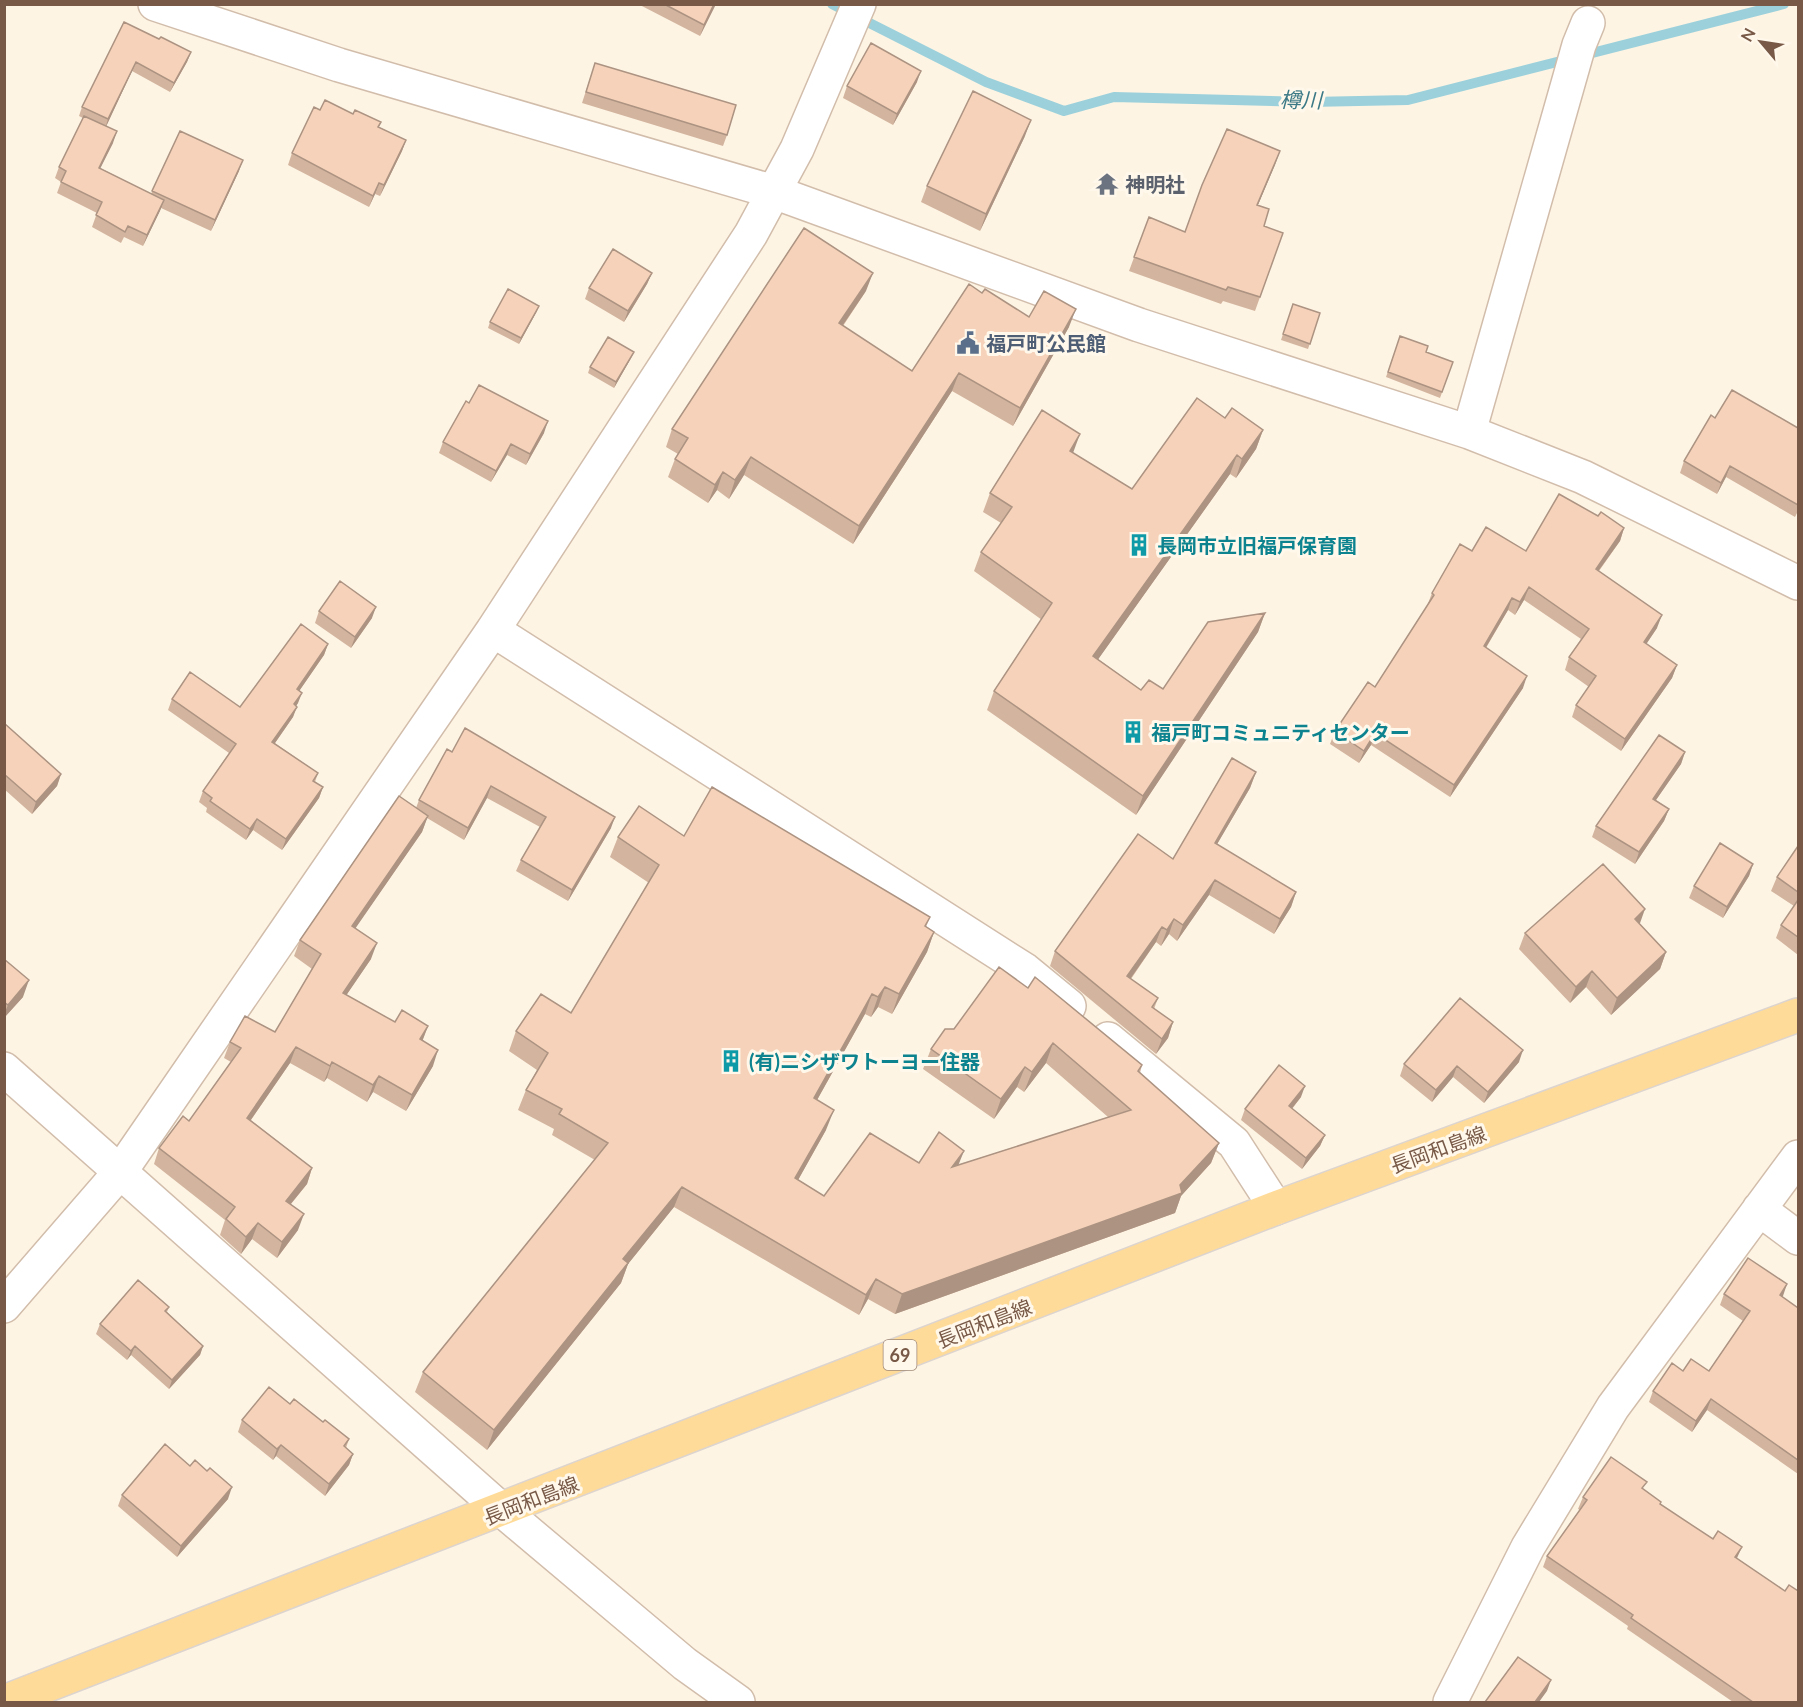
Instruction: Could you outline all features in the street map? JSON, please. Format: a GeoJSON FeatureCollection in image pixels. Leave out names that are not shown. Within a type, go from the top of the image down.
{"type":"FeatureCollection","features":[{"type":"Feature","properties":{"kind":"main road","name":"長岡和島線"},"geometry":{"type":"LineString","coordinates":[[18,1701],[1276,1208],[1798,1015]]}},
{"type":"Feature","properties":{"kind":"street"},"geometry":{"type":"LineString","coordinates":[[155,4],[339,65],[774,192],[1139,325],[1469,432],[1583,477],[1798,583]]}},
{"type":"Feature","properties":{"kind":"street"},"geometry":{"type":"LineString","coordinates":[[4,1306],[120,1172],[493,630],[751,234],[797,149],[859,4]]}},
{"type":"Feature","properties":{"kind":"street"},"geometry":{"type":"LineString","coordinates":[[1469,432],[1583,34]]}},
{"type":"Feature","properties":{"kind":"street"},"geometry":{"type":"LineString","coordinates":[[493,630],[1025,970],[1234,1143],[1276,1208]]}},
{"type":"Feature","properties":{"kind":"street"},"geometry":{"type":"LineString","coordinates":[[4,1069],[503,1511],[685,1664],[738,1702]]}},
{"type":"Feature","properties":{"kind":"street"},"geometry":{"type":"LineString","coordinates":[[1450,1702],[1528,1546],[1613,1407],[1798,1157]]}},
{"type":"Feature","properties":{"kind":"street"},"geometry":{"type":"LineString","coordinates":[[1759,1209],[1798,1238]]}},
{"type":"Feature","properties":{"kind":"building"},"geometry":{"type":"Polygon","coordinates":[[[664,4],[714,4],[704,25],[664,4]]]}},
{"type":"Feature","properties":{"kind":"building"},"geometry":{"type":"Polygon","coordinates":[[[124,22],[191,52],[174,83],[136,62],[108,119],[82,107],[124,22]]]}},
{"type":"Feature","properties":{"kind":"building"},"geometry":{"type":"Polygon","coordinates":[[[871,43],[921,71],[897,114],[847,86],[871,43]]]}},
{"type":"Feature","properties":{"kind":"building"},"geometry":{"type":"Polygon","coordinates":[[[595,63],[736,105],[727,135],[586,92],[595,63]]]}},
{"type":"Feature","properties":{"kind":"building"},"geometry":{"type":"Polygon","coordinates":[[[973,91],[1031,120],[986,214],[927,186],[973,91]]]}},
{"type":"Feature","properties":{"kind":"building"},"geometry":{"type":"Polygon","coordinates":[[[325,100],[353,114],[355,110],[381,122],[378,127],[406,140],[384,185],[379,183],[373,196],[292,153],[314,107],[320,110],[325,100]]]}},
{"type":"Feature","properties":{"kind":"building"},"geometry":{"type":"Polygon","coordinates":[[[84,116],[117,131],[99,168],[164,200],[147,235],[128,226],[125,232],[96,215],[102,202],[61,182],[66,171],[59,167],[84,116]]]}},
{"type":"Feature","properties":{"kind":"building"},"geometry":{"type":"Polygon","coordinates":[[[1227,129],[1280,151],[1257,205],[1269,209],[1264,226],[1283,233],[1260,297],[1228,287],[1226,290],[1134,257],[1149,217],[1185,232],[1202,185],[1227,129]]]}},
{"type":"Feature","properties":{"kind":"building"},"geometry":{"type":"Polygon","coordinates":[[[180,131],[243,160],[215,220],[152,191],[180,131]]]}},
{"type":"Feature","properties":{"kind":"building"},"geometry":{"type":"Polygon","coordinates":[[[804,228],[873,273],[839,323],[912,371],[969,284],[982,293],[985,289],[1029,317],[1044,291],[1076,309],[1020,408],[959,373],[859,526],[751,457],[735,480],[723,472],[715,485],[675,459],[688,438],[672,429],[804,228]]]}},
{"type":"Feature","properties":{"kind":"building"},"geometry":{"type":"Polygon","coordinates":[[[613,249],[652,273],[628,311],[589,288],[613,249]]]}},
{"type":"Feature","properties":{"kind":"building"},"geometry":{"type":"Polygon","coordinates":[[[508,289],[539,306],[521,338],[490,322],[508,289]]]}},
{"type":"Feature","properties":{"kind":"building"},"geometry":{"type":"Polygon","coordinates":[[[1293,304],[1320,313],[1310,344],[1283,334],[1293,304]]]}},
{"type":"Feature","properties":{"kind":"building"},"geometry":{"type":"Polygon","coordinates":[[[1400,336],[1428,346],[1426,352],[1453,362],[1442,392],[1388,372],[1400,336]]]}},
{"type":"Feature","properties":{"kind":"building"},"geometry":{"type":"Polygon","coordinates":[[[608,337],[634,352],[616,382],[590,367],[608,337]]]}},
{"type":"Feature","properties":{"kind":"building"},"geometry":{"type":"Polygon","coordinates":[[[479,385],[548,421],[530,454],[511,444],[496,471],[443,442],[466,401],[469,403],[479,385]]]}},
{"type":"Feature","properties":{"kind":"building"},"geometry":{"type":"Polygon","coordinates":[[[1732,390],[1798,428],[1798,505],[1730,466],[1721,483],[1684,461],[1711,415],[1715,418],[1732,390]]]}},
{"type":"Feature","properties":{"kind":"building"},"geometry":{"type":"Polygon","coordinates":[[[1197,398],[1225,418],[1232,408],[1263,430],[1242,459],[1237,455],[1093,656],[1141,690],[1149,680],[1163,689],[1208,622],[1265,613],[1143,796],[994,691],[1052,603],[981,552],[1012,507],[990,493],[1042,410],[1080,434],[1070,451],[1132,489],[1197,398]]]}},
{"type":"Feature","properties":{"kind":"building"},"geometry":{"type":"Polygon","coordinates":[[[1559,494],[1598,516],[1601,512],[1624,528],[1596,569],[1662,615],[1644,642],[1677,665],[1625,739],[1576,705],[1596,676],[1569,657],[1589,629],[1529,587],[1520,602],[1512,598],[1484,646],[1527,676],[1454,785],[1375,733],[1364,751],[1335,731],[1368,682],[1375,687],[1434,595],[1432,593],[1460,544],[1472,551],[1486,527],[1526,551],[1559,494]]]}},
{"type":"Feature","properties":{"kind":"building"},"geometry":{"type":"Polygon","coordinates":[[[340,581],[376,607],[355,637],[319,611],[340,581]]]}},
{"type":"Feature","properties":{"kind":"building"},"geometry":{"type":"Polygon","coordinates":[[[301,624],[328,644],[297,689],[302,693],[294,704],[297,707],[272,742],[318,773],[313,781],[323,787],[286,839],[257,819],[250,829],[210,801],[212,798],[203,791],[236,744],[172,699],[190,672],[240,707],[301,624]]]}},
{"type":"Feature","properties":{"kind":"building"},"geometry":{"type":"Polygon","coordinates":[[[4,723],[61,774],[36,802],[4,774],[4,723]]]}},
{"type":"Feature","properties":{"kind":"building"},"geometry":{"type":"Polygon","coordinates":[[[465,728],[615,817],[572,890],[521,860],[546,817],[491,786],[468,828],[419,800],[447,749],[452,752],[465,728]]]}},
{"type":"Feature","properties":{"kind":"building"},"geometry":{"type":"Polygon","coordinates":[[[1659,735],[1685,752],[1653,799],[1669,809],[1639,852],[1596,826],[1659,735]]]}},
{"type":"Feature","properties":{"kind":"building"},"geometry":{"type":"Polygon","coordinates":[[[1232,758],[1256,772],[1215,843],[1296,892],[1280,919],[1215,880],[1183,925],[1174,919],[1167,930],[1162,927],[1127,976],[1158,998],[1152,1007],[1173,1022],[1162,1039],[1055,951],[1138,834],[1173,859],[1232,758]]]}},
{"type":"Feature","properties":{"kind":"building"},"geometry":{"type":"Polygon","coordinates":[[[712,787],[930,917],[925,926],[934,932],[899,994],[885,987],[878,997],[872,994],[814,1098],[834,1110],[795,1178],[824,1196],[870,1133],[919,1163],[939,1132],[964,1151],[952,1167],[1131,1110],[1053,1043],[1032,1072],[1025,1067],[1001,1099],[931,1049],[945,1029],[954,1029],[999,967],[1028,988],[1035,977],[1142,1065],[1138,1071],[1219,1143],[1180,1185],[1182,1193],[902,1294],[876,1279],[866,1295],[682,1187],[623,1259],[628,1263],[494,1430],[423,1372],[608,1143],[559,1114],[562,1109],[526,1090],[548,1053],[516,1031],[541,994],[571,1013],[659,865],[618,837],[639,806],[684,836],[712,787]]]}},
{"type":"Feature","properties":{"kind":"building"},"geometry":{"type":"Polygon","coordinates":[[[399,796],[428,816],[352,926],[377,943],[343,993],[395,1022],[402,1010],[428,1026],[420,1039],[438,1050],[412,1095],[379,1076],[373,1085],[332,1062],[330,1066],[296,1047],[247,1118],[312,1168],[286,1201],[304,1214],[282,1242],[258,1223],[246,1237],[226,1219],[235,1207],[159,1148],[183,1116],[189,1121],[241,1048],[230,1042],[245,1016],[275,1032],[321,954],[300,940],[399,796]]]}},
{"type":"Feature","properties":{"kind":"building"},"geometry":{"type":"Polygon","coordinates":[[[1720,843],[1753,864],[1727,907],[1694,886],[1720,843]]]}},
{"type":"Feature","properties":{"kind":"building"},"geometry":{"type":"Polygon","coordinates":[[[1798,846],[1798,892],[1777,877],[1798,846]]]}},
{"type":"Feature","properties":{"kind":"building"},"geometry":{"type":"Polygon","coordinates":[[[1603,864],[1645,909],[1635,919],[1666,952],[1617,998],[1592,971],[1576,987],[1525,933],[1603,864]]]}},
{"type":"Feature","properties":{"kind":"building"},"geometry":{"type":"Polygon","coordinates":[[[1798,900],[1798,937],[1781,925],[1798,900]]]}},
{"type":"Feature","properties":{"kind":"building"},"geometry":{"type":"Polygon","coordinates":[[[4,959],[29,980],[8,1005],[4,1002],[4,959]]]}},
{"type":"Feature","properties":{"kind":"building"},"geometry":{"type":"Polygon","coordinates":[[[1460,998],[1523,1050],[1488,1092],[1457,1066],[1436,1090],[1404,1064],[1460,998]]]}},
{"type":"Feature","properties":{"kind":"building"},"geometry":{"type":"Polygon","coordinates":[[[1279,1065],[1305,1086],[1289,1106],[1325,1135],[1306,1158],[1245,1109],[1279,1065]]]}},
{"type":"Feature","properties":{"kind":"building"},"geometry":{"type":"Polygon","coordinates":[[[1748,1258],[1787,1284],[1780,1295],[1798,1308],[1798,1460],[1711,1399],[1696,1421],[1653,1391],[1672,1363],[1683,1371],[1691,1359],[1709,1371],[1750,1311],[1724,1294],[1748,1258]]]}},
{"type":"Feature","properties":{"kind":"building"},"geometry":{"type":"Polygon","coordinates":[[[138,1280],[169,1307],[165,1311],[203,1346],[172,1380],[135,1346],[131,1351],[100,1324],[138,1280]]]}},
{"type":"Feature","properties":{"kind":"building"},"geometry":{"type":"Polygon","coordinates":[[[269,1387],[290,1404],[294,1399],[349,1439],[344,1446],[353,1454],[329,1484],[281,1445],[277,1449],[242,1420],[269,1387]]]}},
{"type":"Feature","properties":{"kind":"building"},"geometry":{"type":"Polygon","coordinates":[[[165,1444],[190,1466],[195,1460],[207,1471],[210,1468],[232,1487],[181,1546],[122,1495],[165,1444]]]}},
{"type":"Feature","properties":{"kind":"building"},"geometry":{"type":"Polygon","coordinates":[[[1611,1457],[1647,1482],[1642,1488],[1661,1502],[1660,1504],[1713,1539],[1718,1531],[1742,1547],[1735,1557],[1785,1591],[1789,1585],[1798,1591],[1798,1702],[1753,1702],[1631,1618],[1633,1615],[1547,1556],[1587,1500],[1583,1497],[1611,1457]]]}},
{"type":"Feature","properties":{"kind":"building"},"geometry":{"type":"Polygon","coordinates":[[[1518,1657],[1551,1680],[1535,1702],[1485,1702],[1518,1657]]]}},
{"type":"Feature","properties":{"kind":"waterway","name":"樽川"},"geometry":{"type":"LineString","coordinates":[[832,4],[986,82],[1064,111],[1114,97],[1310,102],[1408,100],[1784,4]]}},
{"type":"Feature","properties":{"kind":"place","name":"神明社"},"geometry":{"type":"Point","coordinates":[1107,184]}},
{"type":"Feature","properties":{"kind":"place","name":"福戸町公民館"},"geometry":{"type":"Point","coordinates":[968,343]}},
{"type":"Feature","properties":{"kind":"place","name":"長岡市立旧福戸保育園"},"geometry":{"type":"Point","coordinates":[1139,545]}},
{"type":"Feature","properties":{"kind":"place","name":"福戸町コミュニティセンター"},"geometry":{"type":"Point","coordinates":[1133,732]}},
{"type":"Feature","properties":{"kind":"place","name":"(有)ニシザワトーヨー住器"},"geometry":{"type":"Point","coordinates":[731,1061]}}]}
